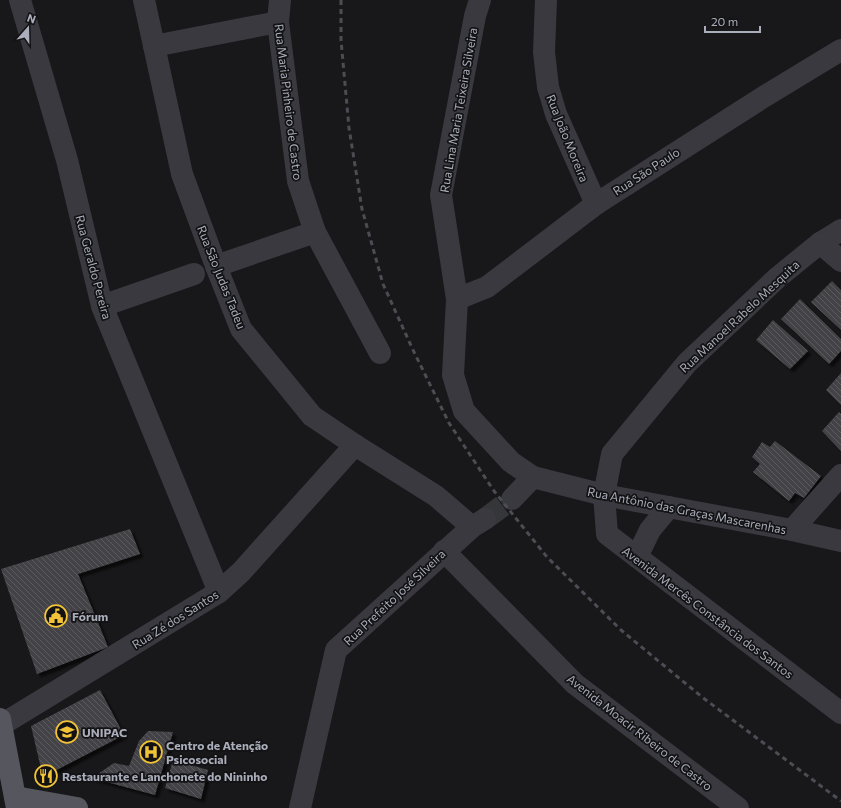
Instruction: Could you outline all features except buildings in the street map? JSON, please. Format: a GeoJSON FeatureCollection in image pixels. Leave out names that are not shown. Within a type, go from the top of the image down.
{"type":"FeatureCollection","features":[{"type":"Feature","properties":{"kind":"main road"},"geometry":{"type":"LineString","coordinates":[[0,723],[9,784],[77,808]]}},
{"type":"Feature","properties":{"kind":"street","name":"Rua Geraldo Pereira"},"geometry":{"type":"LineString","coordinates":[[20,0],[67,160],[102,306],[219,592]]}},
{"type":"Feature","properties":{"kind":"street","name":"Rua São Judas Tadeu"},"geometry":{"type":"LineString","coordinates":[[144,0],[182,174],[241,329],[312,416],[354,445],[478,523]]}},
{"type":"Feature","properties":{"kind":"street","name":"Rua Maria Pinheiro de Castro"},"geometry":{"type":"LineString","coordinates":[[280,0],[278,22],[298,181],[315,232],[380,353]]}},
{"type":"Feature","properties":{"kind":"street","name":"Rua Lina Maria Teixeira Silveira"},"geometry":{"type":"LineString","coordinates":[[480,0],[475,16],[441,194],[457,299],[453,375],[464,411],[512,462],[533,477]]}},
{"type":"Feature","properties":{"kind":"street","name":"Rua João Moreira"},"geometry":{"type":"LineString","coordinates":[[546,0],[544,52],[548,87],[556,114],[596,204]]}},
{"type":"Feature","properties":{"kind":"street"},"geometry":{"type":"LineString","coordinates":[[154,46],[278,22]]}},
{"type":"Feature","properties":{"kind":"street","name":"Rua São Paulo"},"geometry":{"type":"LineString","coordinates":[[457,299],[487,287],[596,204],[765,96],[841,50]]}},
{"type":"Feature","properties":{"kind":"street","name":"Rua Manoel Rabelo Mesquita"},"geometry":{"type":"LineString","coordinates":[[604,495],[612,454],[687,363],[777,278],[820,243],[841,230]]}},
{"type":"Feature","properties":{"kind":"street"},"geometry":{"type":"LineString","coordinates":[[216,266],[315,232]]}},
{"type":"Feature","properties":{"kind":"street"},"geometry":{"type":"LineString","coordinates":[[820,243],[841,261]]}},
{"type":"Feature","properties":{"kind":"street"},"geometry":{"type":"LineString","coordinates":[[102,306],[194,274]]}},
{"type":"Feature","properties":{"kind":"street","name":"Rua Zé dos Santos"},"geometry":{"type":"LineString","coordinates":[[0,723],[219,592],[241,572],[354,445]]}},
{"type":"Feature","properties":{"kind":"street"},"geometry":{"type":"LineString","coordinates":[[792,530],[841,475]]}},
{"type":"Feature","properties":{"kind":"street"},"geometry":{"type":"LineString","coordinates":[[512,499],[533,477]]}},
{"type":"Feature","properties":{"kind":"street","name":"Rua Antônio das Graças Mascarenhas"},"geometry":{"type":"LineString","coordinates":[[533,477],[604,495],[792,530],[841,541]]}},
{"type":"Feature","properties":{"kind":"street","name":"Avenida Mercês Constância dos Santos"},"geometry":{"type":"LineString","coordinates":[[604,495],[607,534],[841,713]]}},
{"type":"Feature","properties":{"kind":"street"},"geometry":{"type":"LineString","coordinates":[[637,557],[650,530],[669,507]]}},
{"type":"Feature","properties":{"kind":"street","name":"Rua Prefeito José Silveira"},"geometry":{"type":"LineString","coordinates":[[300,808],[336,650],[444,551],[478,523]]}},
{"type":"Feature","properties":{"kind":"street","name":"Avenida Moacir Ribeiro de Castro"},"geometry":{"type":"LineString","coordinates":[[444,551],[575,684],[738,808]]}},
{"type":"Feature","properties":{"kind":"tunnel"},"geometry":{"type":"LineString","coordinates":[[485,519],[512,499]]}},
{"type":"Feature","properties":{"kind":"railway"},"geometry":{"type":"LineString","coordinates":[[341,0],[341,40],[349,128],[362,209],[383,284],[413,350],[449,423],[494,491],[547,557],[621,630],[702,697],[841,801]]}},
{"type":"Feature","properties":{"kind":"place","name":"Fórum"},"geometry":{"type":"Point","coordinates":[56,616]}},
{"type":"Feature","properties":{"kind":"place","name":"UNIPAC"},"geometry":{"type":"Point","coordinates":[67,732]}},
{"type":"Feature","properties":{"kind":"place","name":"Centro de Atenção Psicosocial"},"geometry":{"type":"Point","coordinates":[151,752]}},
{"type":"Feature","properties":{"kind":"place","name":"Restaurante e Lanchonete do Nininho"},"geometry":{"type":"Point","coordinates":[46,776]}}]}
